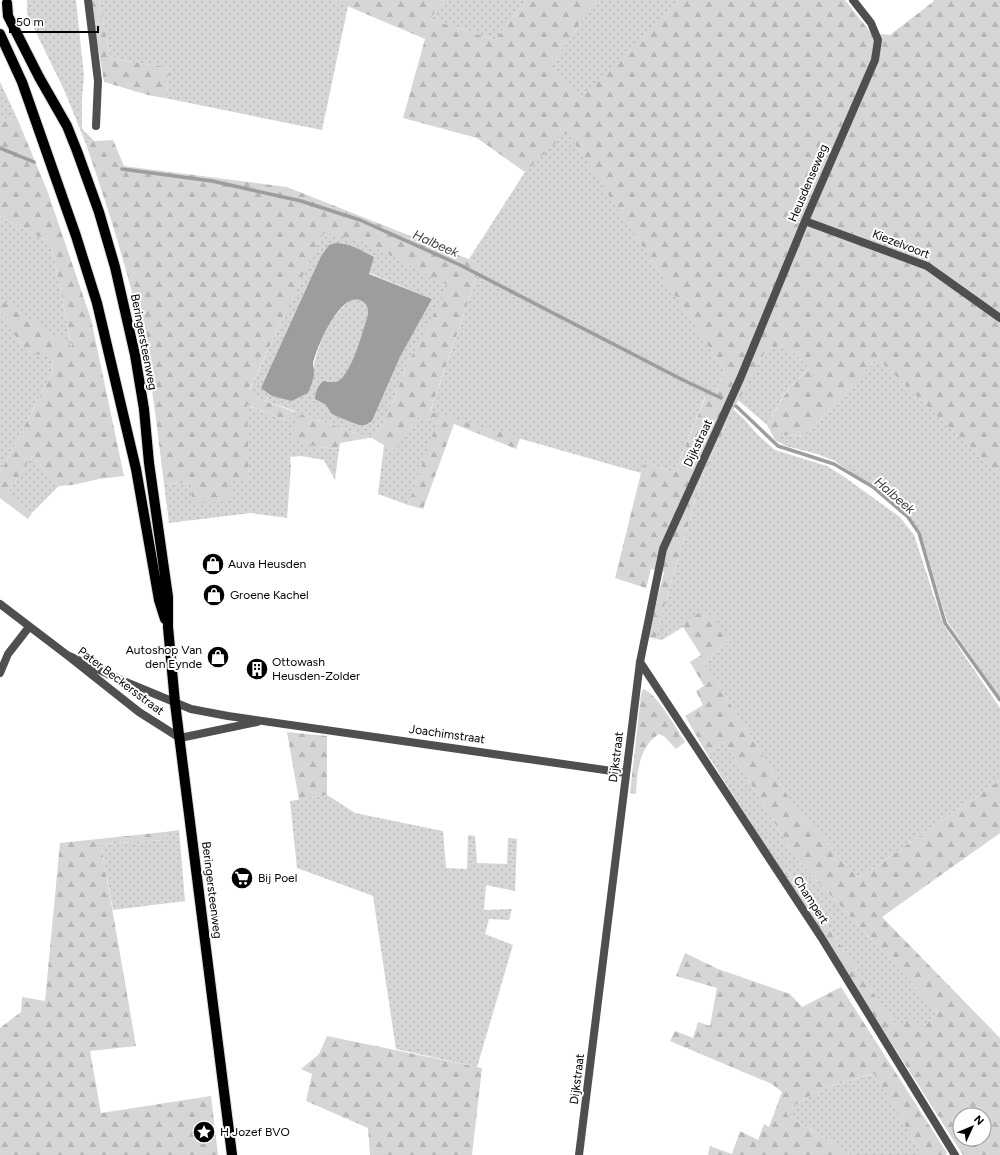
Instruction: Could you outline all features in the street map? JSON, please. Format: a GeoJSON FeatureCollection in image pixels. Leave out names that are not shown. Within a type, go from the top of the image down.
{"type":"FeatureCollection","features":[{"type":"Feature","properties":{"kind":"main road","name":"Beringersteenweg"},"geometry":{"type":"LineString","coordinates":[[5,3],[8,16],[39,77],[67,126],[77,151],[99,212],[115,266],[135,354],[144,409],[149,463],[168,597],[168,627],[175,703],[232,1155]]}},
{"type":"Feature","properties":{"kind":"main road","name":"Beringersteenweg"},"geometry":{"type":"LineString","coordinates":[[0,34],[22,82],[76,236],[97,304],[136,469],[159,600],[168,627]]}},
{"type":"Feature","properties":{"kind":"street"},"geometry":{"type":"LineString","coordinates":[[88,0],[98,81],[96,126]]}},
{"type":"Feature","properties":{"kind":"street","name":"Heusdenseweg"},"geometry":{"type":"LineString","coordinates":[[740,379],[805,221],[875,60],[878,40],[871,23],[853,0]]}},
{"type":"Feature","properties":{"kind":"street","name":"Kiezelvoort"},"geometry":{"type":"LineString","coordinates":[[805,221],[927,266],[1000,318]]}},
{"type":"Feature","properties":{"kind":"street","name":"Dijkstraat"},"geometry":{"type":"LineString","coordinates":[[580,1155],[640,662],[663,548],[740,379]]}},
{"type":"Feature","properties":{"kind":"street","name":"Pater Beckersstraat"},"geometry":{"type":"LineString","coordinates":[[0,604],[139,712],[180,738]]}},
{"type":"Feature","properties":{"kind":"street"},"geometry":{"type":"LineString","coordinates":[[0,673],[8,654],[29,627]]}},
{"type":"Feature","properties":{"kind":"street","name":"Pater Beckersstraat"},"geometry":{"type":"LineString","coordinates":[[67,655],[175,703]]}},
{"type":"Feature","properties":{"kind":"street","name":"Champert"},"geometry":{"type":"LineString","coordinates":[[640,662],[821,937],[955,1155]]}},
{"type":"Feature","properties":{"kind":"street","name":"Joachimstraat"},"geometry":{"type":"LineString","coordinates":[[175,703],[191,709],[228,716],[626,773]]}},
{"type":"Feature","properties":{"kind":"street","name":"Joachimstraat"},"geometry":{"type":"LineString","coordinates":[[180,738],[264,720]]}},
{"type":"Feature","properties":{"kind":"green space"},"geometry":{"type":"Polygon","coordinates":[[[27,0],[76,0],[84,76],[82,129],[94,141],[86,144],[65,92],[27,14],[27,0]]]}},
{"type":"Feature","properties":{"kind":"green space"},"geometry":{"type":"Polygon","coordinates":[[[90,0],[99,0],[110,58],[170,68],[165,98],[148,95],[104,82],[90,0]]]}},
{"type":"Feature","properties":{"kind":"green space"},"geometry":{"type":"Polygon","coordinates":[[[99,0],[333,0],[348,6],[322,130],[165,98],[170,68],[110,58],[99,0]]]}},
{"type":"Feature","properties":{"kind":"green space"},"geometry":{"type":"Polygon","coordinates":[[[333,0],[444,0],[430,19],[495,40],[526,0],[596,0],[552,65],[580,100],[679,0],[845,0],[871,33],[890,35],[934,1],[933,0],[1000,0],[1000,476],[877,358],[805,436],[781,435],[775,440],[767,425],[783,397],[792,385],[809,368],[785,345],[766,350],[733,410],[702,478],[658,627],[656,639],[648,637],[664,572],[651,569],[646,588],[615,578],[641,473],[645,462],[674,473],[706,396],[714,400],[724,370],[567,132],[525,172],[477,138],[403,118],[425,39],[333,0]]]}},
{"type":"Feature","properties":{"kind":"green space"},"geometry":{"type":"Polygon","coordinates":[[[444,0],[526,0],[495,40],[430,19],[444,0]]]}},
{"type":"Feature","properties":{"kind":"green space"},"geometry":{"type":"Polygon","coordinates":[[[596,0],[679,0],[580,101],[552,65],[596,0]]]}},
{"type":"Feature","properties":{"kind":"green space"},"geometry":{"type":"Polygon","coordinates":[[[0,82],[17,118],[3,119],[0,114],[0,82]]]}},
{"type":"Feature","properties":{"kind":"green space"},"geometry":{"type":"Polygon","coordinates":[[[0,114],[3,119],[17,118],[47,190],[91,319],[124,476],[59,486],[32,456],[7,494],[32,513],[28,519],[0,498],[0,473],[53,370],[52,359],[31,352],[22,345],[4,314],[0,313],[0,299],[72,347],[51,243],[0,217],[0,114]]]}},
{"type":"Feature","properties":{"kind":"green space"},"geometry":{"type":"Polygon","coordinates":[[[567,131],[724,370],[714,400],[705,397],[674,473],[645,462],[641,473],[430,413],[481,264],[469,259],[525,172],[567,131]]]}},
{"type":"Feature","properties":{"kind":"green space"},"geometry":{"type":"Polygon","coordinates":[[[113,140],[124,166],[287,187],[481,264],[430,412],[520,438],[516,449],[454,424],[423,509],[408,505],[437,422],[418,417],[394,451],[372,438],[383,426],[409,361],[449,286],[362,241],[323,233],[249,390],[257,398],[295,412],[288,421],[247,405],[249,481],[230,481],[231,501],[192,503],[191,483],[164,484],[150,376],[143,340],[118,241],[86,144],[94,141],[113,140]]]}},
{"type":"Feature","properties":{"kind":"green space"},"geometry":{"type":"Polygon","coordinates":[[[0,217],[51,243],[72,348],[0,299],[0,217]]]}},
{"type":"Feature","properties":{"kind":"green space"},"geometry":{"type":"Polygon","coordinates":[[[323,232],[362,241],[450,286],[409,361],[383,426],[372,438],[301,414],[319,447],[339,449],[335,480],[324,460],[301,456],[290,457],[291,466],[287,518],[251,513],[169,523],[164,484],[191,483],[193,503],[230,481],[249,481],[246,405],[288,421],[295,411],[257,398],[249,391],[323,232]],[[342,243],[329,245],[321,256],[261,388],[292,401],[308,393],[323,336],[335,316],[347,303],[352,300],[359,300],[364,302],[366,305],[368,314],[352,364],[341,380],[335,383],[326,381],[321,384],[317,390],[315,399],[326,405],[331,413],[372,421],[400,357],[432,299],[369,273],[374,257],[342,243]]]}},
{"type":"Feature","properties":{"kind":"green space"},"geometry":{"type":"Polygon","coordinates":[[[0,313],[4,314],[20,343],[32,353],[45,354],[52,359],[53,370],[0,473],[0,313]]]}},
{"type":"Feature","properties":{"kind":"green space"},"geometry":{"type":"Polygon","coordinates":[[[785,345],[809,368],[783,396],[767,425],[738,400],[766,350],[785,345]]]}},
{"type":"Feature","properties":{"kind":"green space"},"geometry":{"type":"Polygon","coordinates":[[[877,358],[1000,476],[1000,698],[947,621],[920,531],[908,515],[893,502],[835,461],[817,454],[786,446],[775,440],[780,435],[805,436],[877,358]]]}},
{"type":"Feature","properties":{"kind":"green space"},"geometry":{"type":"Polygon","coordinates":[[[733,409],[775,450],[827,466],[900,517],[914,535],[943,624],[1000,708],[1000,780],[859,878],[796,809],[704,662],[730,642],[686,621],[683,627],[662,640],[656,639],[658,627],[702,478],[733,409]]]}},
{"type":"Feature","properties":{"kind":"green space"},"geometry":{"type":"Polygon","coordinates":[[[301,414],[369,438],[340,443],[339,449],[319,447],[291,440],[295,423],[301,414]]]}},
{"type":"Feature","properties":{"kind":"green space"},"geometry":{"type":"Polygon","coordinates":[[[418,417],[438,422],[408,505],[378,494],[384,445],[394,450],[418,417]]]}},
{"type":"Feature","properties":{"kind":"green space"},"geometry":{"type":"Polygon","coordinates":[[[32,456],[59,486],[32,513],[7,494],[32,456]]]}},
{"type":"Feature","properties":{"kind":"green space"},"geometry":{"type":"Polygon","coordinates":[[[699,613],[713,615],[730,642],[704,662],[796,809],[859,878],[1000,780],[1000,833],[882,917],[1000,1038],[1000,1155],[963,1155],[958,1147],[992,1147],[992,1107],[952,1107],[952,1138],[784,875],[794,877],[896,1026],[912,1017],[923,1027],[938,1012],[798,861],[725,742],[707,754],[685,716],[703,705],[696,691],[704,686],[690,662],[701,655],[683,627],[686,621],[699,613]]]}},
{"type":"Feature","properties":{"kind":"green space"},"geometry":{"type":"Polygon","coordinates":[[[643,689],[648,691],[660,704],[685,742],[676,749],[665,737],[659,734],[652,739],[647,745],[640,761],[636,794],[630,793],[641,695],[643,689]]]}},
{"type":"Feature","properties":{"kind":"green space"},"geometry":{"type":"Polygon","coordinates":[[[287,732],[327,736],[327,795],[299,800],[287,732]]]}},
{"type":"Feature","properties":{"kind":"green space"},"geometry":{"type":"Polygon","coordinates":[[[725,742],[798,861],[938,1012],[923,1027],[896,1026],[794,877],[784,875],[707,754],[725,742]]]}},
{"type":"Feature","properties":{"kind":"green space"},"geometry":{"type":"Polygon","coordinates":[[[327,795],[355,813],[443,831],[446,868],[467,869],[468,835],[475,836],[477,863],[507,864],[508,838],[517,839],[515,891],[486,885],[484,910],[512,909],[509,920],[489,919],[485,934],[513,945],[477,1067],[396,1049],[373,896],[297,868],[290,801],[327,795]]]}},
{"type":"Feature","properties":{"kind":"green space"},"geometry":{"type":"Polygon","coordinates":[[[179,830],[185,901],[113,910],[101,844],[166,840],[165,832],[179,830]]]}},
{"type":"Feature","properties":{"kind":"green space"},"geometry":{"type":"Polygon","coordinates":[[[165,832],[166,840],[101,844],[136,1046],[90,1051],[101,1113],[211,1096],[218,1155],[0,1155],[0,1028],[21,1012],[22,997],[45,1001],[60,843],[165,832]]]}},
{"type":"Feature","properties":{"kind":"green space"},"geometry":{"type":"Polygon","coordinates":[[[685,953],[718,969],[790,994],[802,1007],[841,987],[947,1153],[946,1155],[922,1155],[874,1073],[825,1088],[799,1102],[786,1114],[852,1155],[708,1155],[710,1146],[732,1154],[740,1131],[758,1140],[764,1124],[769,1127],[782,1092],[772,1084],[670,1041],[675,1031],[693,1038],[698,1022],[710,1026],[717,988],[676,976],[685,953]]]}},
{"type":"Feature","properties":{"kind":"green space"},"geometry":{"type":"Polygon","coordinates":[[[327,1036],[482,1068],[472,1155],[370,1155],[368,1128],[306,1101],[312,1074],[301,1069],[319,1054],[327,1036]]]}},
{"type":"Feature","properties":{"kind":"green space"},"geometry":{"type":"Polygon","coordinates":[[[875,1073],[922,1155],[852,1155],[786,1114],[799,1102],[825,1088],[875,1073]]]}},
{"type":"Feature","properties":{"kind":"shaded area"},"geometry":{"type":"Polygon","coordinates":[[[336,243],[351,246],[374,257],[369,274],[432,299],[400,357],[372,421],[365,425],[359,425],[336,416],[331,413],[326,405],[315,399],[317,389],[323,381],[336,382],[343,377],[348,370],[360,340],[368,314],[367,306],[362,301],[354,300],[346,304],[338,311],[331,322],[324,334],[315,356],[313,364],[314,373],[308,393],[292,401],[272,396],[261,388],[321,256],[329,245],[336,243]]]}},
{"type":"Feature","properties":{"kind":"waterway","name":"Halbeek"},"geometry":{"type":"LineString","coordinates":[[0,148],[34,162]]}},
{"type":"Feature","properties":{"kind":"waterway","name":"Halbeek"},"geometry":{"type":"LineString","coordinates":[[122,169],[212,181],[301,201],[360,220],[460,265],[683,380],[721,398]]}},
{"type":"Feature","properties":{"kind":"waterway","name":"Halbeek"},"geometry":{"type":"LineString","coordinates":[[736,406],[778,446],[834,464],[873,487],[908,517],[919,533],[945,623],[1000,700]]}},
{"type":"Feature","properties":{"kind":"place","name":"Auva Heusden"},"geometry":{"type":"Point","coordinates":[213,564]}},
{"type":"Feature","properties":{"kind":"place","name":"Groene Kachel"},"geometry":{"type":"Point","coordinates":[214,595]}},
{"type":"Feature","properties":{"kind":"place","name":"Autoshop Van den Eynde"},"geometry":{"type":"Point","coordinates":[218,657]}},
{"type":"Feature","properties":{"kind":"place","name":"Ottowash Heusden-Zolder"},"geometry":{"type":"Point","coordinates":[257,669]}},
{"type":"Feature","properties":{"kind":"place","name":"Bij Poel"},"geometry":{"type":"Point","coordinates":[242,878]}},
{"type":"Feature","properties":{"kind":"place","name":"H Jozef BVO"},"geometry":{"type":"Point","coordinates":[204,1132]}}]}
